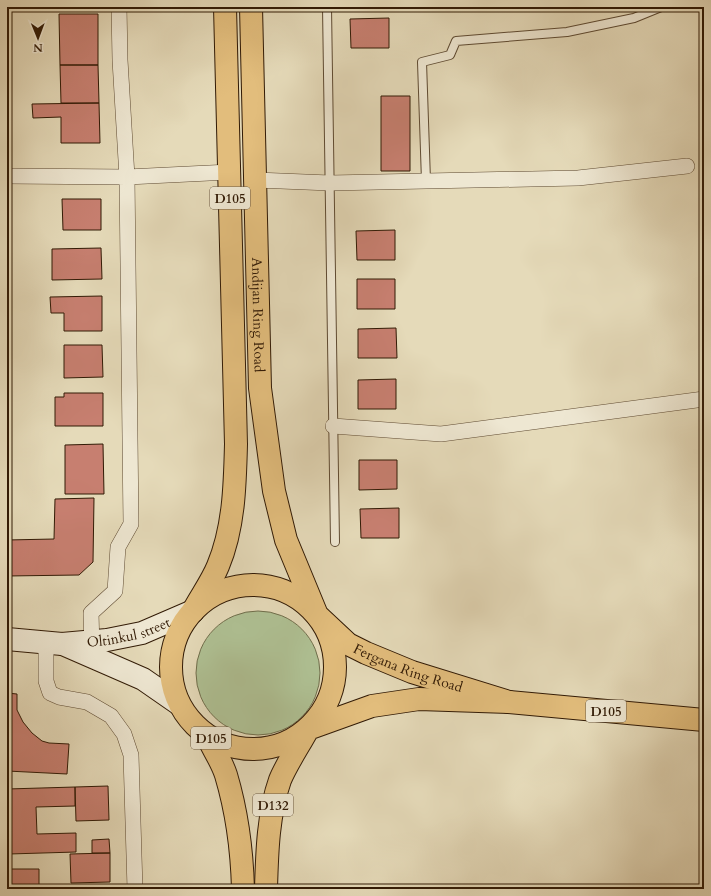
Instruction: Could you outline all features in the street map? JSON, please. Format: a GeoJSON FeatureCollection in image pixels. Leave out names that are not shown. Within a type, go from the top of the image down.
{"type":"FeatureCollection","features":[{"type":"Feature","properties":{"kind":"highway","name":"Andijan Ring Road"},"geometry":{"type":"LineString","coordinates":[[192,611],[218,566],[231,519],[235,487],[236,444],[225,7]]}},
{"type":"Feature","properties":{"kind":"highway","name":"Andijan Ring Road"},"geometry":{"type":"LineString","coordinates":[[251,7],[260,388],[274,491],[286,540],[317,615]]}},
{"type":"Feature","properties":{"kind":"highway","name":"D105"},"geometry":{"type":"LineString","coordinates":[[242,586],[270,586],[296,597],[317,615],[330,637],[336,662],[334,687],[324,710],[308,729],[285,744],[259,750],[232,747],[207,736],[191,722],[179,704],[171,680],[171,655],[179,631],[192,611],[215,594],[242,586]]}},
{"type":"Feature","properties":{"kind":"highway","name":"Fergana Ring Road"},"geometry":{"type":"LineString","coordinates":[[317,615],[348,644],[366,653],[412,672],[509,702]]}},
{"type":"Feature","properties":{"kind":"highway","name":"Fergana Ring Road"},"geometry":{"type":"LineString","coordinates":[[308,729],[372,706],[419,699],[509,702],[704,720]]}},
{"type":"Feature","properties":{"kind":"highway","name":"D132"},"geometry":{"type":"LineString","coordinates":[[266,889],[267,859],[272,808],[280,779],[308,729]]}},
{"type":"Feature","properties":{"kind":"highway","name":"D132"},"geometry":{"type":"LineString","coordinates":[[207,736],[226,774],[236,814],[243,863],[243,889]]}},
{"type":"Feature","properties":{"kind":"main road","name":"Oltinkul street"},"geometry":{"type":"LineString","coordinates":[[92,649],[107,640],[142,633],[192,611]]}},
{"type":"Feature","properties":{"kind":"main road","name":"Oltinkul street"},"geometry":{"type":"LineString","coordinates":[[7,639],[54,643],[92,649],[143,679],[179,704]]}},
{"type":"Feature","properties":{"kind":"street"},"geometry":{"type":"LineString","coordinates":[[92,649],[91,613],[115,591],[118,547],[131,524],[127,177],[120,60],[119,7]]}},
{"type":"Feature","properties":{"kind":"street"},"geometry":{"type":"LineString","coordinates":[[256,180],[330,183],[578,178],[687,166]]}},
{"type":"Feature","properties":{"kind":"street"},"geometry":{"type":"LineString","coordinates":[[7,176],[127,177],[230,172]]}},
{"type":"Feature","properties":{"kind":"street"},"geometry":{"type":"LineString","coordinates":[[333,426],[441,434],[704,399]]}},
{"type":"Feature","properties":{"kind":"street"},"geometry":{"type":"LineString","coordinates":[[54,643],[46,681],[50,693],[59,697],[87,702],[111,716],[124,734],[131,756],[135,889]]}},
{"type":"Feature","properties":{"kind":"lane"},"geometry":{"type":"LineString","coordinates":[[327,7],[335,542]]}},
{"type":"Feature","properties":{"kind":"lane"},"geometry":{"type":"LineString","coordinates":[[426,181],[422,62],[450,55],[456,41],[567,32],[634,18],[660,7]]}},
{"type":"Feature","properties":{"kind":"green space"},"geometry":{"type":"Polygon","coordinates":[[[258,611],[270,612],[282,616],[302,629],[315,649],[319,661],[319,685],[315,697],[302,717],[282,730],[270,734],[258,735],[246,734],[234,730],[214,717],[201,697],[197,685],[196,673],[197,661],[201,649],[214,629],[234,616],[246,612],[258,611]]]}},
{"type":"Feature","properties":{"kind":"building"},"geometry":{"type":"Polygon","coordinates":[[[59,14],[98,14],[98,65],[60,65],[59,14]]]}},
{"type":"Feature","properties":{"kind":"building"},"geometry":{"type":"Polygon","coordinates":[[[389,18],[389,48],[351,48],[350,19],[389,18]]]}},
{"type":"Feature","properties":{"kind":"building"},"geometry":{"type":"Polygon","coordinates":[[[60,65],[98,65],[99,103],[61,103],[60,65]]]}},
{"type":"Feature","properties":{"kind":"building"},"geometry":{"type":"Polygon","coordinates":[[[381,96],[410,96],[410,171],[381,171],[381,96]]]}},
{"type":"Feature","properties":{"kind":"building"},"geometry":{"type":"Polygon","coordinates":[[[99,103],[100,143],[61,143],[61,117],[33,118],[32,104],[99,103]]]}},
{"type":"Feature","properties":{"kind":"building"},"geometry":{"type":"Polygon","coordinates":[[[62,199],[101,199],[101,230],[63,230],[62,199]]]}},
{"type":"Feature","properties":{"kind":"building"},"geometry":{"type":"Polygon","coordinates":[[[395,230],[395,260],[357,260],[356,231],[395,230]]]}},
{"type":"Feature","properties":{"kind":"building"},"geometry":{"type":"Polygon","coordinates":[[[101,248],[102,279],[52,280],[52,249],[101,248]]]}},
{"type":"Feature","properties":{"kind":"building"},"geometry":{"type":"Polygon","coordinates":[[[357,279],[395,279],[395,309],[357,309],[357,279]]]}},
{"type":"Feature","properties":{"kind":"building"},"geometry":{"type":"Polygon","coordinates":[[[102,296],[102,331],[64,331],[64,313],[51,313],[50,297],[102,296]]]}},
{"type":"Feature","properties":{"kind":"building"},"geometry":{"type":"Polygon","coordinates":[[[396,328],[397,358],[358,358],[358,329],[396,328]]]}},
{"type":"Feature","properties":{"kind":"building"},"geometry":{"type":"Polygon","coordinates":[[[64,345],[102,345],[103,377],[64,378],[64,345]]]}},
{"type":"Feature","properties":{"kind":"building"},"geometry":{"type":"Polygon","coordinates":[[[396,379],[396,409],[358,409],[358,380],[396,379]]]}},
{"type":"Feature","properties":{"kind":"building"},"geometry":{"type":"Polygon","coordinates":[[[64,393],[103,393],[103,426],[55,426],[55,397],[64,397],[64,393]]]}},
{"type":"Feature","properties":{"kind":"building"},"geometry":{"type":"Polygon","coordinates":[[[103,444],[104,494],[65,494],[65,445],[103,444]]]}},
{"type":"Feature","properties":{"kind":"building"},"geometry":{"type":"Polygon","coordinates":[[[359,460],[397,460],[397,489],[359,490],[359,460]]]}},
{"type":"Feature","properties":{"kind":"building"},"geometry":{"type":"Polygon","coordinates":[[[94,498],[93,562],[79,575],[7,576],[7,540],[54,539],[55,499],[94,498]]]}},
{"type":"Feature","properties":{"kind":"building"},"geometry":{"type":"Polygon","coordinates":[[[399,508],[399,538],[361,538],[360,509],[399,508]]]}},
{"type":"Feature","properties":{"kind":"building"},"geometry":{"type":"Polygon","coordinates":[[[7,693],[17,694],[17,710],[23,722],[32,733],[42,741],[49,743],[69,744],[67,774],[7,771],[7,693]]]}},
{"type":"Feature","properties":{"kind":"building"},"geometry":{"type":"Polygon","coordinates":[[[108,786],[109,820],[76,821],[75,787],[108,786]]]}},
{"type":"Feature","properties":{"kind":"building"},"geometry":{"type":"Polygon","coordinates":[[[75,787],[75,806],[36,807],[37,834],[76,833],[76,852],[9,854],[7,789],[75,787]]]}},
{"type":"Feature","properties":{"kind":"building"},"geometry":{"type":"Polygon","coordinates":[[[109,839],[110,853],[92,853],[92,840],[109,839]]]}},
{"type":"Feature","properties":{"kind":"building"},"geometry":{"type":"Polygon","coordinates":[[[110,853],[110,882],[71,883],[70,854],[110,853]]]}},
{"type":"Feature","properties":{"kind":"building"},"geometry":{"type":"Polygon","coordinates":[[[7,869],[39,869],[39,889],[7,889],[7,869]]]}}]}
